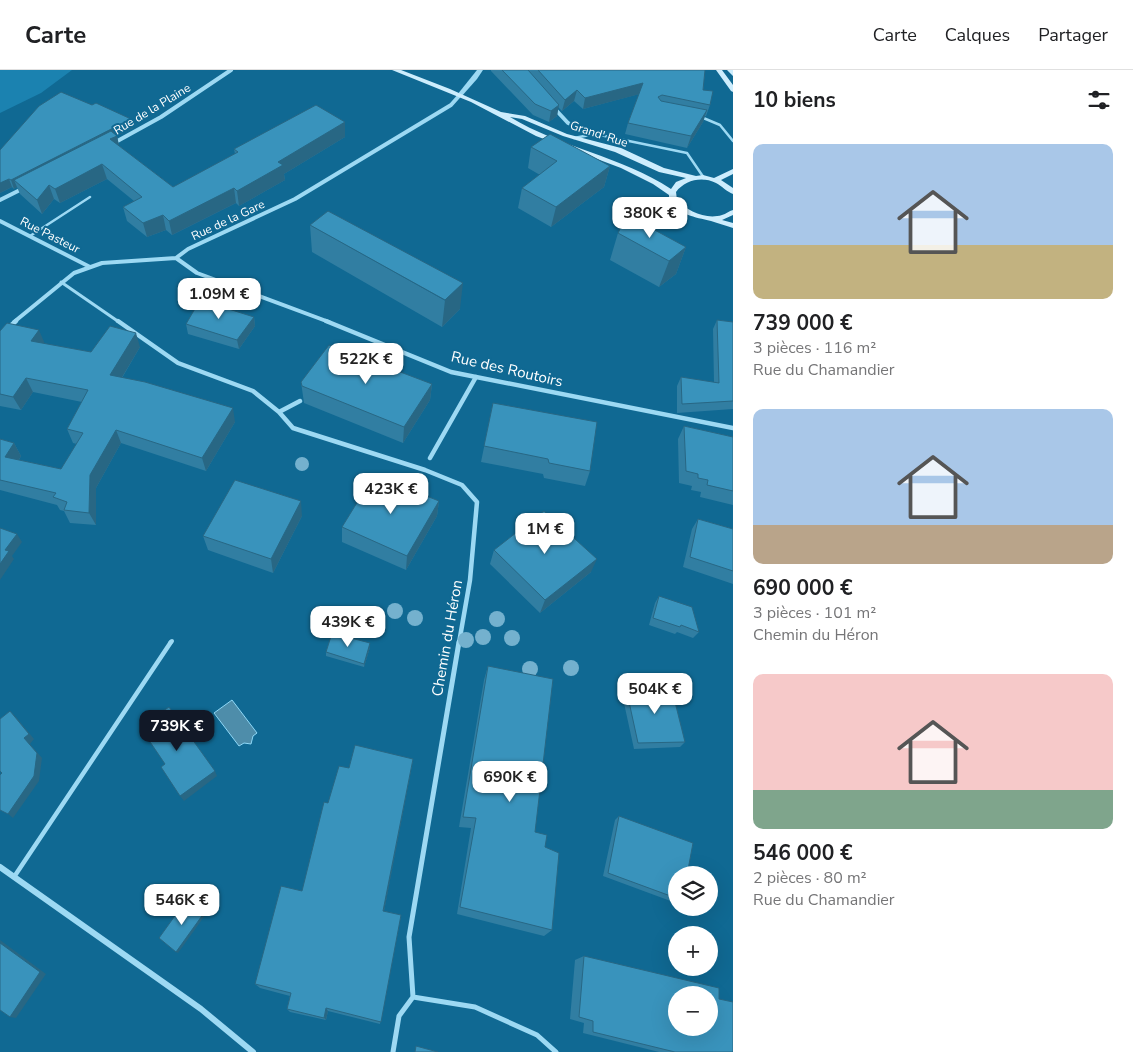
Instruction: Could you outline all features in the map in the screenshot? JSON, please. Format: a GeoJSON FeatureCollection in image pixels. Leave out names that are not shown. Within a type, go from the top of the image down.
{"type":"FeatureCollection","features":[{"type":"Feature","properties":{"kind":"main road","name":"Grand' Rue"},"geometry":{"type":"LineString","coordinates":[[395,70],[498,113],[514,125],[635,170],[671,193]]}},
{"type":"Feature","properties":{"kind":"main road"},"geometry":{"type":"LineString","coordinates":[[719,70],[733,90]]}},
{"type":"Feature","properties":{"kind":"main road"},"geometry":{"type":"LineString","coordinates":[[730,70],[733,74]]}},
{"type":"Feature","properties":{"kind":"main road","name":"Grand' Rue"},"geometry":{"type":"LineString","coordinates":[[498,113],[523,117],[574,138],[618,150],[662,170],[715,180]]}},
{"type":"Feature","properties":{"kind":"main road"},"geometry":{"type":"LineString","coordinates":[[715,180],[733,171]]}},
{"type":"Feature","properties":{"kind":"main road"},"geometry":{"type":"LineString","coordinates":[[693,177],[682,180],[675,185],[671,193],[674,202],[680,209],[690,215],[733,226]]}},
{"type":"Feature","properties":{"kind":"main road"},"geometry":{"type":"LineString","coordinates":[[715,180],[728,186],[733,192]]}},
{"type":"Feature","properties":{"kind":"main road"},"geometry":{"type":"LineString","coordinates":[[711,219],[722,218],[733,212]]}},
{"type":"Feature","properties":{"kind":"street","name":"Rue de la Plaine"},"geometry":{"type":"LineString","coordinates":[[103,149],[161,117],[231,70]]}},
{"type":"Feature","properties":{"kind":"street"},"geometry":{"type":"LineString","coordinates":[[459,96],[480,70]]}},
{"type":"Feature","properties":{"kind":"street","name":"Rue de la Gare"},"geometry":{"type":"LineString","coordinates":[[0,335],[60,282],[102,263],[176,258],[188,249],[295,199],[451,105],[459,96]]}},
{"type":"Feature","properties":{"kind":"street"},"geometry":{"type":"LineString","coordinates":[[550,103],[568,123],[595,134]]}},
{"type":"Feature","properties":{"kind":"street"},"geometry":{"type":"LineString","coordinates":[[0,200],[26,187]]}},
{"type":"Feature","properties":{"kind":"street","name":"Rue Pasteur"},"geometry":{"type":"LineString","coordinates":[[0,221],[90,267]]}},
{"type":"Feature","properties":{"kind":"street","name":"Rue des Routoirs"},"geometry":{"type":"LineString","coordinates":[[176,258],[197,274],[288,306],[451,372],[733,428]]}},
{"type":"Feature","properties":{"kind":"street","name":"Chemin du Héron"},"geometry":{"type":"LineString","coordinates":[[60,282],[178,363],[253,391],[279,412],[292,428],[425,470],[462,485],[477,502],[470,580],[409,937],[413,997]]}},
{"type":"Feature","properties":{"kind":"street"},"geometry":{"type":"LineString","coordinates":[[430,458],[476,377]]}},
{"type":"Feature","properties":{"kind":"street"},"geometry":{"type":"LineString","coordinates":[[279,412],[300,401]]}},
{"type":"Feature","properties":{"kind":"street"},"geometry":{"type":"LineString","coordinates":[[0,867],[201,1009],[253,1052]]}},
{"type":"Feature","properties":{"kind":"street"},"geometry":{"type":"LineString","coordinates":[[393,1052],[399,1016],[413,997],[475,1007],[537,1035],[556,1052]]}},
{"type":"Feature","properties":{"kind":"lane"},"geometry":{"type":"LineString","coordinates":[[694,116],[712,120],[726,128],[733,141]]}},
{"type":"Feature","properties":{"kind":"lane"},"geometry":{"type":"LineString","coordinates":[[574,138],[595,134],[687,153],[704,178]]}},
{"type":"Feature","properties":{"kind":"lane"},"geometry":{"type":"LineString","coordinates":[[30,236],[90,197]]}},
{"type":"Feature","properties":{"kind":"lane"},"geometry":{"type":"LineString","coordinates":[[14,877],[172,641]]}},
{"type":"Feature","properties":{"kind":"shaded area"},"geometry":{"type":"Polygon","coordinates":[[[0,70],[72,70],[41,93],[0,113],[0,70]]]}},
{"type":"Feature","properties":{"kind":"shaded area"},"geometry":{"type":"Polygon","coordinates":[[[232,700],[257,733],[253,736],[251,744],[244,743],[239,746],[214,713],[232,700]]]}},
{"type":"Feature","properties":{"kind":"building"},"geometry":{"type":"Polygon","coordinates":[[[502,70],[528,70],[559,105],[551,111],[535,104],[502,70]]]}},
{"type":"Feature","properties":{"kind":"building"},"geometry":{"type":"Polygon","coordinates":[[[538,70],[705,70],[703,90],[713,91],[710,105],[662,95],[658,97],[661,101],[707,110],[691,136],[628,123],[643,83],[585,98],[577,90],[565,100],[538,70]]]}},
{"type":"Feature","properties":{"kind":"building"},"geometry":{"type":"Polygon","coordinates":[[[61,92],[92,105],[96,103],[131,119],[11,180],[0,183],[0,150],[39,106],[61,92]]]}},
{"type":"Feature","properties":{"kind":"building"},"geometry":{"type":"Polygon","coordinates":[[[316,105],[345,122],[278,162],[283,165],[237,191],[234,188],[169,221],[163,215],[143,223],[123,207],[142,197],[102,164],[55,189],[49,185],[37,200],[14,180],[111,131],[117,136],[110,139],[173,187],[238,152],[234,149],[316,105]]]}},
{"type":"Feature","properties":{"kind":"building"},"geometry":{"type":"Polygon","coordinates":[[[550,134],[610,166],[556,207],[522,188],[557,161],[531,147],[550,134]]]}},
{"type":"Feature","properties":{"kind":"building"},"geometry":{"type":"Polygon","coordinates":[[[328,211],[463,283],[445,300],[310,225],[328,211]]]}},
{"type":"Feature","properties":{"kind":"building"},"geometry":{"type":"Polygon","coordinates":[[[627,215],[686,247],[669,261],[618,233],[627,215]]]}},
{"type":"Feature","properties":{"kind":"building"},"geometry":{"type":"Polygon","coordinates":[[[200,300],[254,317],[237,340],[186,324],[200,300]]]}},
{"type":"Feature","properties":{"kind":"building"},"geometry":{"type":"Polygon","coordinates":[[[717,320],[733,322],[733,401],[682,404],[681,377],[719,383],[717,320]]]}},
{"type":"Feature","properties":{"kind":"building"},"geometry":{"type":"Polygon","coordinates":[[[7,323],[39,330],[31,341],[91,352],[110,326],[136,333],[110,375],[145,382],[233,408],[202,458],[116,430],[90,475],[89,513],[64,510],[67,502],[53,497],[56,493],[0,480],[0,439],[14,443],[5,457],[61,469],[83,433],[67,429],[88,390],[26,378],[13,397],[0,394],[0,331],[7,323]]]}},
{"type":"Feature","properties":{"kind":"building"},"geometry":{"type":"Polygon","coordinates":[[[329,345],[432,384],[404,427],[302,386],[301,382],[329,345]]]}},
{"type":"Feature","properties":{"kind":"building"},"geometry":{"type":"Polygon","coordinates":[[[493,403],[597,422],[590,471],[549,463],[548,459],[484,446],[493,403]]]}},
{"type":"Feature","properties":{"kind":"building"},"geometry":{"type":"Polygon","coordinates":[[[684,426],[733,437],[733,491],[707,485],[708,480],[698,478],[698,474],[686,471],[684,426]]]}},
{"type":"Feature","properties":{"kind":"building"},"geometry":{"type":"Polygon","coordinates":[[[374,475],[439,501],[407,556],[342,527],[374,475]]]}},
{"type":"Feature","properties":{"kind":"building"},"geometry":{"type":"Polygon","coordinates":[[[235,480],[301,501],[271,559],[203,536],[235,480]]]}},
{"type":"Feature","properties":{"kind":"building"},"geometry":{"type":"Polygon","coordinates":[[[544,511],[597,559],[545,600],[494,550],[544,511]]]}},
{"type":"Feature","properties":{"kind":"building"},"geometry":{"type":"Polygon","coordinates":[[[698,519],[733,529],[733,571],[690,557],[698,519]]]}},
{"type":"Feature","properties":{"kind":"building"},"geometry":{"type":"Polygon","coordinates":[[[0,528],[17,534],[5,550],[9,551],[0,564],[0,528]]]}},
{"type":"Feature","properties":{"kind":"building"},"geometry":{"type":"Polygon","coordinates":[[[659,596],[692,607],[699,632],[653,618],[659,596]]]}},
{"type":"Feature","properties":{"kind":"building"},"geometry":{"type":"Polygon","coordinates":[[[332,633],[370,643],[364,664],[326,652],[332,633]]]}},
{"type":"Feature","properties":{"kind":"building"},"geometry":{"type":"Polygon","coordinates":[[[488,666],[553,679],[535,832],[547,835],[545,847],[559,853],[552,930],[460,907],[476,818],[463,817],[488,666]]]}},
{"type":"Feature","properties":{"kind":"building"},"geometry":{"type":"Polygon","coordinates":[[[671,686],[685,742],[638,743],[626,688],[671,686]]]}},
{"type":"Feature","properties":{"kind":"building"},"geometry":{"type":"Polygon","coordinates":[[[169,707],[215,771],[180,796],[161,767],[165,764],[140,727],[169,707]]]}},
{"type":"Feature","properties":{"kind":"building"},"geometry":{"type":"Polygon","coordinates":[[[10,711],[29,734],[24,738],[37,753],[34,776],[8,814],[0,810],[0,775],[2,773],[0,771],[0,719],[10,711]]]}},
{"type":"Feature","properties":{"kind":"building"},"geometry":{"type":"Polygon","coordinates":[[[355,745],[413,759],[383,911],[401,915],[381,1022],[326,1008],[324,1018],[287,1009],[291,993],[255,984],[281,886],[302,891],[324,802],[328,803],[339,766],[349,768],[355,745]]]}},
{"type":"Feature","properties":{"kind":"building"},"geometry":{"type":"Polygon","coordinates":[[[619,816],[693,843],[689,866],[668,866],[668,895],[608,873],[619,816]]]}},
{"type":"Feature","properties":{"kind":"building"},"geometry":{"type":"Polygon","coordinates":[[[187,899],[204,913],[176,952],[159,938],[187,899]]]}},
{"type":"Feature","properties":{"kind":"building"},"geometry":{"type":"Polygon","coordinates":[[[0,943],[40,972],[10,1017],[0,1010],[0,943]]]}},
{"type":"Feature","properties":{"kind":"building"},"geometry":{"type":"Polygon","coordinates":[[[584,956],[711,986],[668,986],[668,1036],[718,1036],[719,988],[719,999],[733,1002],[733,1052],[675,1052],[593,1032],[593,1021],[579,1017],[584,956]]]}},
{"type":"Feature","properties":{"kind":"building"},"geometry":{"type":"Polygon","coordinates":[[[416,1046],[438,1052],[415,1052],[416,1046]]]}}]}
